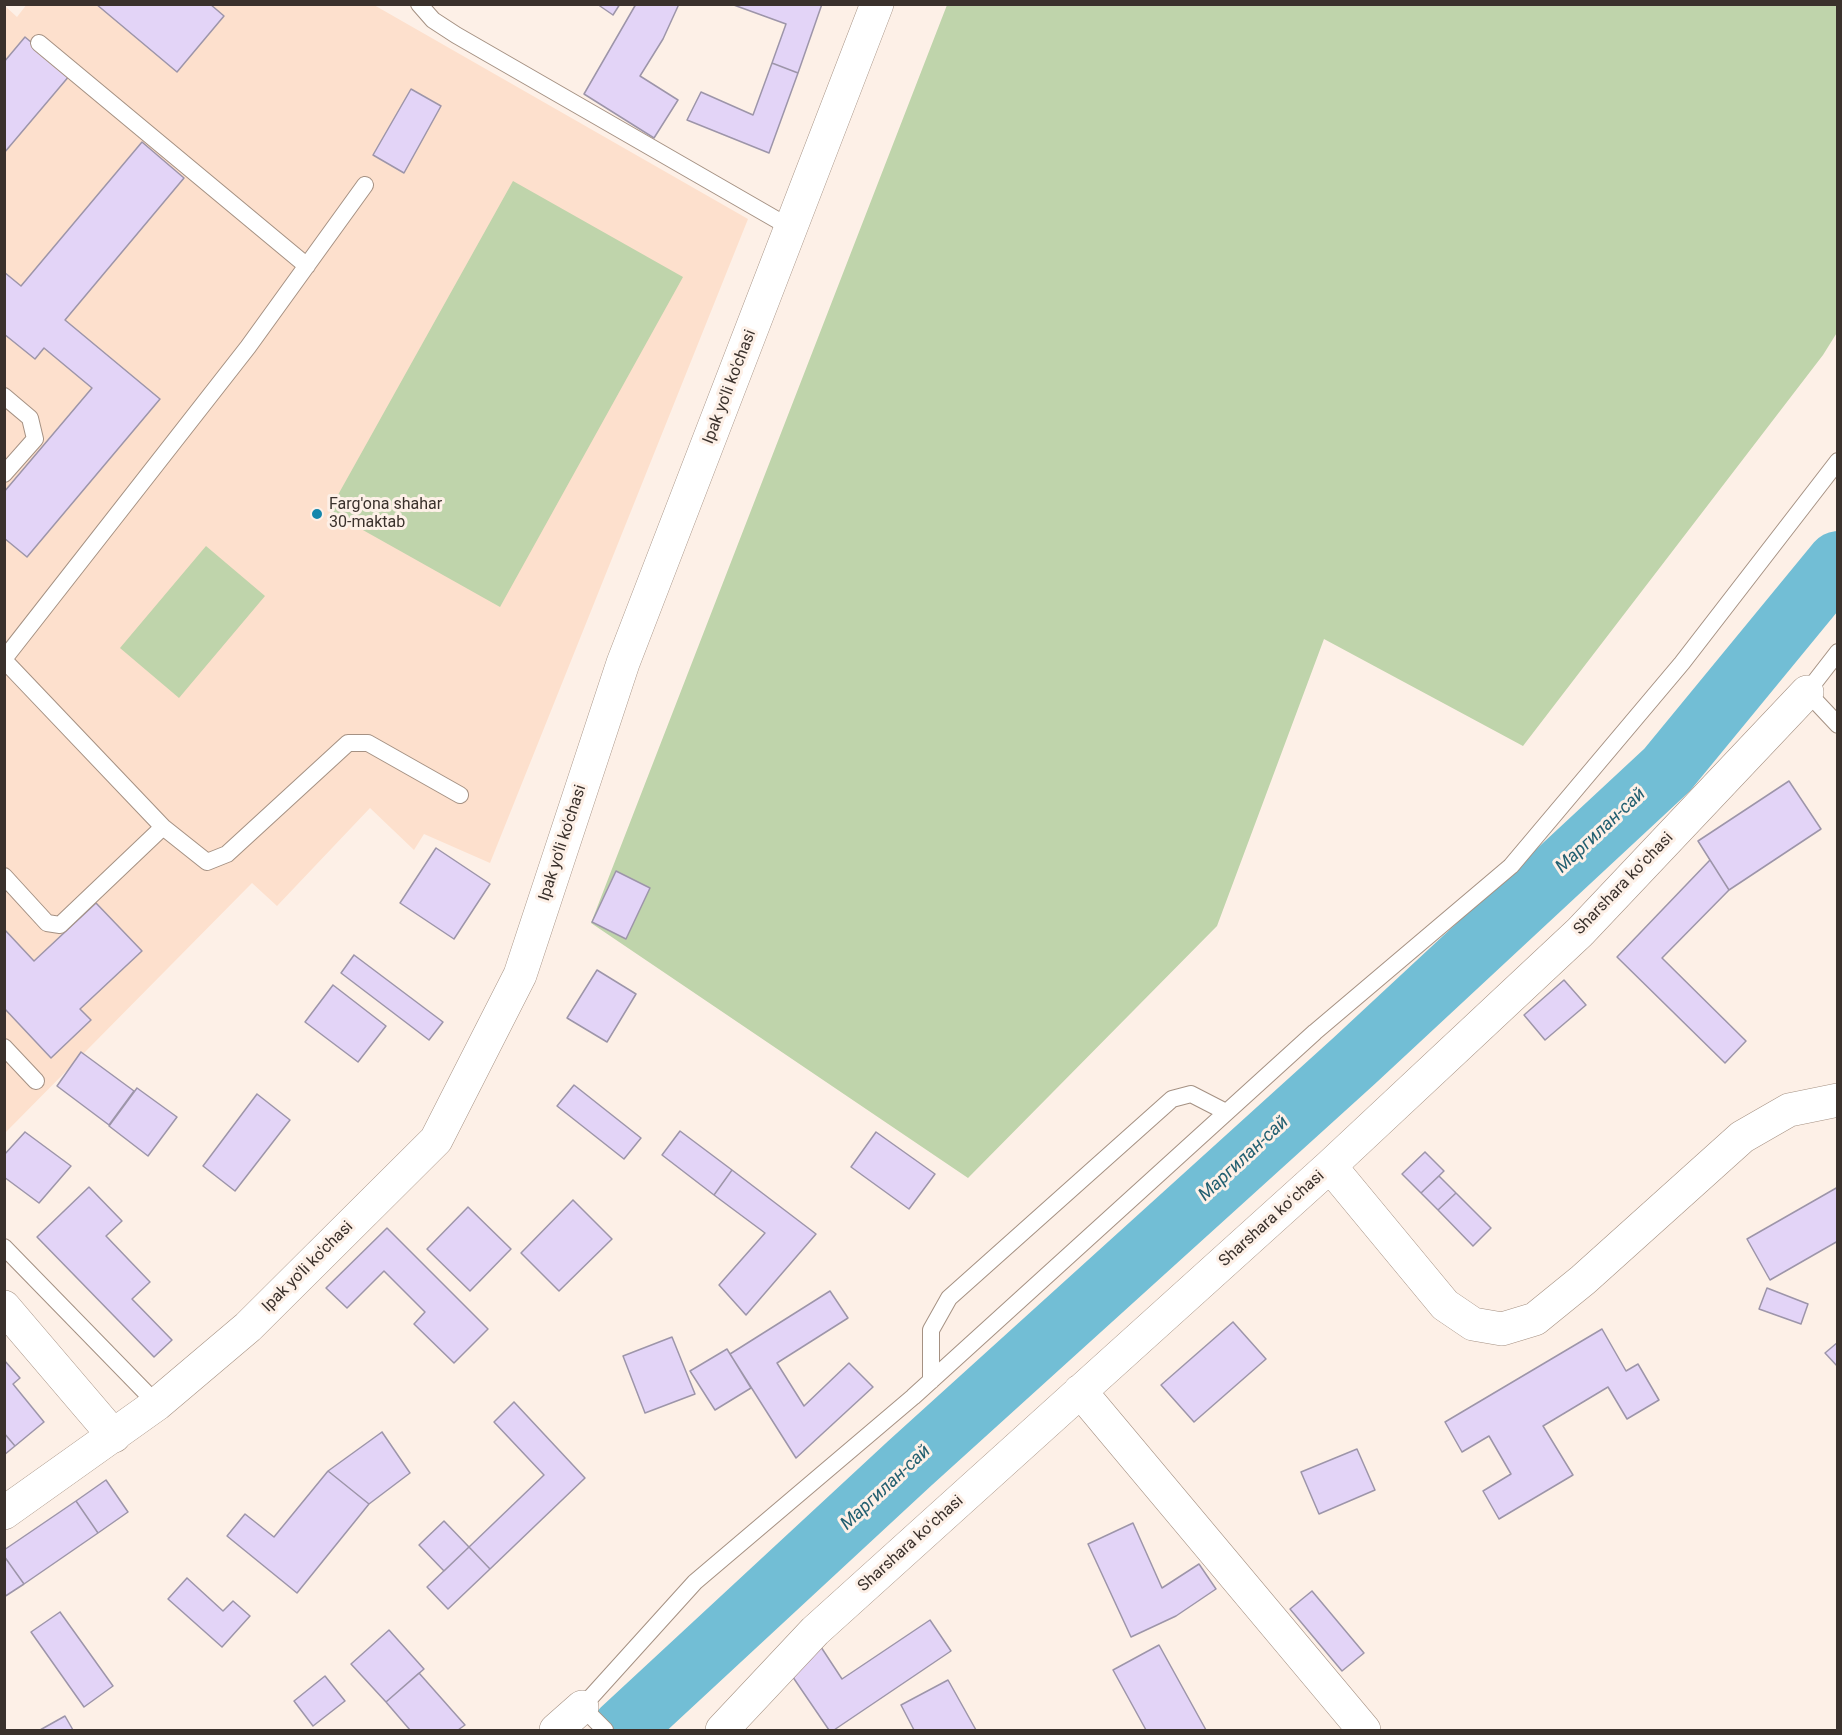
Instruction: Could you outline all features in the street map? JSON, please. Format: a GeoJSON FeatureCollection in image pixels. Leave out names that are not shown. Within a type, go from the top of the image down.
{"type":"FeatureCollection","features":[{"type":"Feature","properties":{"kind":"street","name":"Ipak yo'li ko'chasi"},"geometry":{"type":"LineString","coordinates":[[4,1513],[157,1404],[248,1327],[436,1140],[520,975],[623,663],[791,228],[872,6]]}},
{"type":"Feature","properties":{"kind":"street","name":"Sharshara koʻchasi"},"geometry":{"type":"LineString","coordinates":[[722,1731],[815,1632],[1330,1166],[1580,932],[1807,692]]}},
{"type":"Feature","properties":{"kind":"street"},"geometry":{"type":"LineString","coordinates":[[1330,1166],[1445,1305],[1473,1324],[1502,1329],[1535,1319],[1583,1280],[1742,1137],[1789,1110],[1838,1100]]}},
{"type":"Feature","properties":{"kind":"street"},"geometry":{"type":"LineString","coordinates":[[4,1307],[114,1436]]}},
{"type":"Feature","properties":{"kind":"street"},"geometry":{"type":"LineString","coordinates":[[1080,1391],[1364,1731]]}},
{"type":"Feature","properties":{"kind":"street"},"geometry":{"type":"LineString","coordinates":[[556,1731],[582,1707]]}},
{"type":"Feature","properties":{"kind":"lane"},"geometry":{"type":"LineString","coordinates":[[419,4],[433,20],[456,35],[791,228]]}},
{"type":"Feature","properties":{"kind":"lane"},"geometry":{"type":"LineString","coordinates":[[39,43],[307,266]]}},
{"type":"Feature","properties":{"kind":"lane"},"geometry":{"type":"LineString","coordinates":[[365,185],[248,347],[4,659],[163,827],[207,862],[227,854],[348,743],[368,743],[460,795]]}},
{"type":"Feature","properties":{"kind":"lane"},"geometry":{"type":"LineString","coordinates":[[4,396],[30,418],[35,439],[4,474]]}},
{"type":"Feature","properties":{"kind":"lane"},"geometry":{"type":"LineString","coordinates":[[605,1731],[582,1707],[695,1582],[931,1381],[1315,1032],[1511,866],[1682,663],[1838,461]]}},
{"type":"Feature","properties":{"kind":"lane"},"geometry":{"type":"LineString","coordinates":[[1838,652],[1807,692],[1838,725]]}},
{"type":"Feature","properties":{"kind":"lane"},"geometry":{"type":"LineString","coordinates":[[4,876],[47,923],[60,925],[163,827]]}},
{"type":"Feature","properties":{"kind":"lane"},"geometry":{"type":"LineString","coordinates":[[4,1047],[36,1081]]}},
{"type":"Feature","properties":{"kind":"lane"},"geometry":{"type":"LineString","coordinates":[[931,1381],[931,1330],[949,1298],[1172,1099],[1191,1094],[1226,1112]]}},
{"type":"Feature","properties":{"kind":"lane"},"geometry":{"type":"LineString","coordinates":[[4,1247],[157,1404]]}},
{"type":"Feature","properties":{"kind":"shaded area","name":"Farg'ona shahar 30-maktab"},"geometry":{"type":"Polygon","coordinates":[[[27,4],[374,5],[748,219],[490,863],[424,834],[414,850],[370,808],[277,906],[252,883],[5,1133],[5,6],[17,17],[27,4]]]}},
{"type":"Feature","properties":{"kind":"green space"},"geometry":{"type":"Polygon","coordinates":[[[947,5],[1837,5],[1838,331],[1823,355],[1523,746],[1324,639],[1217,926],[968,1178],[591,923],[947,5]]]}},
{"type":"Feature","properties":{"kind":"green space"},"geometry":{"type":"Polygon","coordinates":[[[513,181],[683,277],[500,607],[329,511],[513,181]]]}},
{"type":"Feature","properties":{"kind":"green space"},"geometry":{"type":"Polygon","coordinates":[[[206,546],[265,596],[179,698],[120,648],[206,546]]]}},
{"type":"Feature","properties":{"kind":"building"},"geometry":{"type":"Polygon","coordinates":[[[96,4],[210,4],[224,16],[177,72],[96,4]]]}},
{"type":"Feature","properties":{"kind":"building"},"geometry":{"type":"Polygon","coordinates":[[[597,4],[620,4],[613,15],[597,4]]]}},
{"type":"Feature","properties":{"kind":"building"},"geometry":{"type":"Polygon","coordinates":[[[636,4],[679,4],[663,39],[640,76],[678,100],[654,138],[584,94],[636,4]]]}},
{"type":"Feature","properties":{"kind":"building"},"geometry":{"type":"Polygon","coordinates":[[[731,4],[822,4],[798,73],[772,63],[786,24],[731,4]]]}},
{"type":"Feature","properties":{"kind":"building"},"geometry":{"type":"Polygon","coordinates":[[[25,37],[70,75],[4,153],[4,62],[25,37]]]}},
{"type":"Feature","properties":{"kind":"building"},"geometry":{"type":"Polygon","coordinates":[[[772,63],[798,73],[769,153],[687,120],[701,92],[753,115],[772,63]]]}},
{"type":"Feature","properties":{"kind":"building"},"geometry":{"type":"Polygon","coordinates":[[[411,89],[441,106],[404,173],[373,155],[411,89]]]}},
{"type":"Feature","properties":{"kind":"building"},"geometry":{"type":"Polygon","coordinates":[[[142,142],[184,178],[65,320],[160,399],[27,557],[4,538],[4,492],[92,388],[44,348],[35,359],[4,334],[4,272],[21,286],[142,142]]]}},
{"type":"Feature","properties":{"kind":"building"},"geometry":{"type":"Polygon","coordinates":[[[1789,781],[1821,829],[1729,890],[1698,841],[1789,781]]]}},
{"type":"Feature","properties":{"kind":"building"},"geometry":{"type":"Polygon","coordinates":[[[436,848],[490,884],[454,939],[400,903],[436,848]]]}},
{"type":"Feature","properties":{"kind":"building"},"geometry":{"type":"Polygon","coordinates":[[[1710,860],[1729,890],[1662,958],[1746,1041],[1725,1063],[1617,957],[1710,860]]]}},
{"type":"Feature","properties":{"kind":"building"},"geometry":{"type":"Polygon","coordinates":[[[616,871],[650,888],[626,939],[592,922],[616,871]]]}},
{"type":"Feature","properties":{"kind":"building"},"geometry":{"type":"Polygon","coordinates":[[[96,903],[142,951],[80,1009],[91,1020],[51,1058],[4,1008],[4,929],[34,961],[96,903]]]}},
{"type":"Feature","properties":{"kind":"building"},"geometry":{"type":"Polygon","coordinates":[[[354,955],[443,1022],[429,1040],[341,973],[354,955]]]}},
{"type":"Feature","properties":{"kind":"building"},"geometry":{"type":"Polygon","coordinates":[[[597,970],[636,994],[607,1042],[567,1018],[597,970]]]}},
{"type":"Feature","properties":{"kind":"building"},"geometry":{"type":"Polygon","coordinates":[[[1564,980],[1586,1005],[1545,1040],[1524,1015],[1564,980]]]}},
{"type":"Feature","properties":{"kind":"building"},"geometry":{"type":"Polygon","coordinates":[[[333,985],[386,1026],[358,1062],[305,1022],[333,985]]]}},
{"type":"Feature","properties":{"kind":"building"},"geometry":{"type":"Polygon","coordinates":[[[81,1052],[134,1091],[109,1125],[57,1086],[81,1052]]]}},
{"type":"Feature","properties":{"kind":"building"},"geometry":{"type":"Polygon","coordinates":[[[574,1085],[641,1138],[624,1159],[557,1106],[574,1085]]]}},
{"type":"Feature","properties":{"kind":"building"},"geometry":{"type":"Polygon","coordinates":[[[137,1088],[177,1117],[148,1156],[109,1126],[137,1088]]]}},
{"type":"Feature","properties":{"kind":"building"},"geometry":{"type":"Polygon","coordinates":[[[257,1094],[290,1120],[235,1191],[203,1166],[257,1094]]]}},
{"type":"Feature","properties":{"kind":"building"},"geometry":{"type":"Polygon","coordinates":[[[680,1131],[732,1170],[714,1195],[662,1155],[680,1131]]]}},
{"type":"Feature","properties":{"kind":"building"},"geometry":{"type":"Polygon","coordinates":[[[25,1132],[71,1166],[39,1203],[4,1177],[4,1155],[25,1132]]]}},
{"type":"Feature","properties":{"kind":"building"},"geometry":{"type":"Polygon","coordinates":[[[876,1132],[935,1174],[909,1209],[851,1167],[876,1132]]]}},
{"type":"Feature","properties":{"kind":"building"},"geometry":{"type":"Polygon","coordinates":[[[1425,1152],[1444,1171],[1421,1193],[1402,1174],[1425,1152]]]}},
{"type":"Feature","properties":{"kind":"building"},"geometry":{"type":"Polygon","coordinates":[[[732,1170],[816,1234],[746,1315],[719,1285],[765,1233],[714,1195],[732,1170]]]}},
{"type":"Feature","properties":{"kind":"building"},"geometry":{"type":"Polygon","coordinates":[[[1439,1176],[1456,1193],[1438,1210],[1421,1193],[1439,1176]]]}},
{"type":"Feature","properties":{"kind":"building"},"geometry":{"type":"Polygon","coordinates":[[[89,1187],[122,1221],[106,1236],[150,1282],[132,1299],[172,1340],[154,1357],[37,1237],[89,1187]]]}},
{"type":"Feature","properties":{"kind":"building"},"geometry":{"type":"Polygon","coordinates":[[[1838,1187],[1838,1241],[1770,1280],[1747,1239],[1838,1187]]]}},
{"type":"Feature","properties":{"kind":"building"},"geometry":{"type":"Polygon","coordinates":[[[1456,1193],[1491,1228],[1473,1246],[1438,1210],[1456,1193]]]}},
{"type":"Feature","properties":{"kind":"building"},"geometry":{"type":"Polygon","coordinates":[[[573,1200],[612,1239],[559,1291],[521,1253],[573,1200]]]}},
{"type":"Feature","properties":{"kind":"building"},"geometry":{"type":"Polygon","coordinates":[[[468,1207],[511,1249],[470,1291],[427,1249],[468,1207]]]}},
{"type":"Feature","properties":{"kind":"building"},"geometry":{"type":"Polygon","coordinates":[[[387,1228],[488,1329],[454,1363],[414,1324],[425,1312],[384,1271],[347,1308],[326,1288],[387,1228]]]}},
{"type":"Feature","properties":{"kind":"building"},"geometry":{"type":"Polygon","coordinates":[[[1767,1288],[1808,1304],[1801,1324],[1759,1309],[1767,1288]]]}},
{"type":"Feature","properties":{"kind":"building"},"geometry":{"type":"Polygon","coordinates":[[[830,1291],[848,1318],[777,1363],[804,1406],[849,1363],[873,1387],[796,1458],[730,1354],[830,1291]]]}},
{"type":"Feature","properties":{"kind":"building"},"geometry":{"type":"Polygon","coordinates":[[[1233,1322],[1266,1359],[1194,1422],[1161,1385],[1233,1322]]]}},
{"type":"Feature","properties":{"kind":"building"},"geometry":{"type":"Polygon","coordinates":[[[1602,1329],[1626,1371],[1638,1364],[1659,1400],[1627,1419],[1608,1387],[1543,1426],[1573,1475],[1499,1519],[1483,1491],[1511,1474],[1489,1436],[1462,1452],[1445,1422],[1602,1329]]]}},
{"type":"Feature","properties":{"kind":"building"},"geometry":{"type":"Polygon","coordinates":[[[672,1337],[695,1394],[645,1413],[623,1356],[672,1337]]]}},
{"type":"Feature","properties":{"kind":"building"},"geometry":{"type":"Polygon","coordinates":[[[1838,1342],[1838,1367],[1825,1353],[1838,1342]]]}},
{"type":"Feature","properties":{"kind":"building"},"geometry":{"type":"Polygon","coordinates":[[[727,1349],[751,1388],[715,1410],[690,1371],[727,1349]]]}},
{"type":"Feature","properties":{"kind":"building"},"geometry":{"type":"Polygon","coordinates":[[[4,1360],[20,1378],[13,1384],[44,1422],[15,1446],[4,1433],[4,1360]]]}},
{"type":"Feature","properties":{"kind":"building"},"geometry":{"type":"Polygon","coordinates":[[[514,1402],[585,1478],[490,1569],[469,1547],[544,1475],[494,1422],[514,1402]]]}},
{"type":"Feature","properties":{"kind":"building"},"geometry":{"type":"Polygon","coordinates":[[[382,1432],[410,1473],[369,1504],[328,1471],[382,1432]]]}},
{"type":"Feature","properties":{"kind":"building"},"geometry":{"type":"Polygon","coordinates":[[[4,1433],[15,1446],[4,1455],[4,1433]]]}},
{"type":"Feature","properties":{"kind":"building"},"geometry":{"type":"Polygon","coordinates":[[[1357,1449],[1375,1490],[1319,1514],[1301,1472],[1357,1449]]]}},
{"type":"Feature","properties":{"kind":"building"},"geometry":{"type":"Polygon","coordinates":[[[328,1471],[369,1504],[297,1593],[227,1536],[245,1514],[274,1537],[328,1471]]]}},
{"type":"Feature","properties":{"kind":"building"},"geometry":{"type":"Polygon","coordinates":[[[106,1480],[128,1512],[98,1533],[76,1501],[106,1480]]]}},
{"type":"Feature","properties":{"kind":"building"},"geometry":{"type":"Polygon","coordinates":[[[76,1501],[98,1533],[24,1584],[4,1556],[4,1550],[76,1501]]]}},
{"type":"Feature","properties":{"kind":"building"},"geometry":{"type":"Polygon","coordinates":[[[444,1521],[469,1547],[444,1571],[419,1545],[444,1521]]]}},
{"type":"Feature","properties":{"kind":"building"},"geometry":{"type":"Polygon","coordinates":[[[1133,1523],[1162,1588],[1199,1564],[1216,1589],[1176,1616],[1131,1637],[1088,1544],[1133,1523]]]}},
{"type":"Feature","properties":{"kind":"building"},"geometry":{"type":"Polygon","coordinates":[[[469,1547],[490,1569],[448,1609],[427,1587],[469,1547]]]}},
{"type":"Feature","properties":{"kind":"building"},"geometry":{"type":"Polygon","coordinates":[[[4,1556],[24,1584],[4,1597],[4,1556]]]}},
{"type":"Feature","properties":{"kind":"building"},"geometry":{"type":"Polygon","coordinates":[[[187,1578],[223,1611],[233,1601],[250,1616],[222,1647],[168,1599],[187,1578]]]}},
{"type":"Feature","properties":{"kind":"building"},"geometry":{"type":"Polygon","coordinates":[[[1312,1591],[1364,1653],[1342,1671],[1290,1609],[1312,1591]]]}},
{"type":"Feature","properties":{"kind":"building"},"geometry":{"type":"Polygon","coordinates":[[[60,1612],[113,1686],[84,1707],[31,1632],[60,1612]]]}},
{"type":"Feature","properties":{"kind":"building"},"geometry":{"type":"Polygon","coordinates":[[[930,1620],[951,1651],[834,1730],[829,1730],[786,1667],[819,1644],[842,1679],[930,1620]]]}},
{"type":"Feature","properties":{"kind":"building"},"geometry":{"type":"Polygon","coordinates":[[[389,1630],[424,1669],[386,1702],[351,1664],[389,1630]]]}},
{"type":"Feature","properties":{"kind":"building"},"geometry":{"type":"Polygon","coordinates":[[[1159,1645],[1206,1730],[1146,1730],[1113,1670],[1159,1645]]]}},
{"type":"Feature","properties":{"kind":"building"},"geometry":{"type":"Polygon","coordinates":[[[419,1673],[465,1725],[458,1730],[410,1730],[386,1702],[419,1673]]]}},
{"type":"Feature","properties":{"kind":"building"},"geometry":{"type":"Polygon","coordinates":[[[325,1676],[345,1701],[313,1726],[294,1701],[325,1676]]]}},
{"type":"Feature","properties":{"kind":"building"},"geometry":{"type":"Polygon","coordinates":[[[948,1680],[976,1730],[914,1730],[901,1705],[948,1680]]]}},
{"type":"Feature","properties":{"kind":"building"},"geometry":{"type":"Polygon","coordinates":[[[65,1716],[73,1730],[40,1730],[65,1716]]]}},
{"type":"Feature","properties":{"kind":"waterway","name":"Маргилан-сай"},"geometry":{"type":"LineString","coordinates":[[622,1730],[909,1464],[1354,1061],[1667,770],[1838,562]]}},
{"type":"Feature","properties":{"kind":"place","name":"Farg'ona shahar 30-maktab"},"geometry":{"type":"Point","coordinates":[317,514]}}]}
